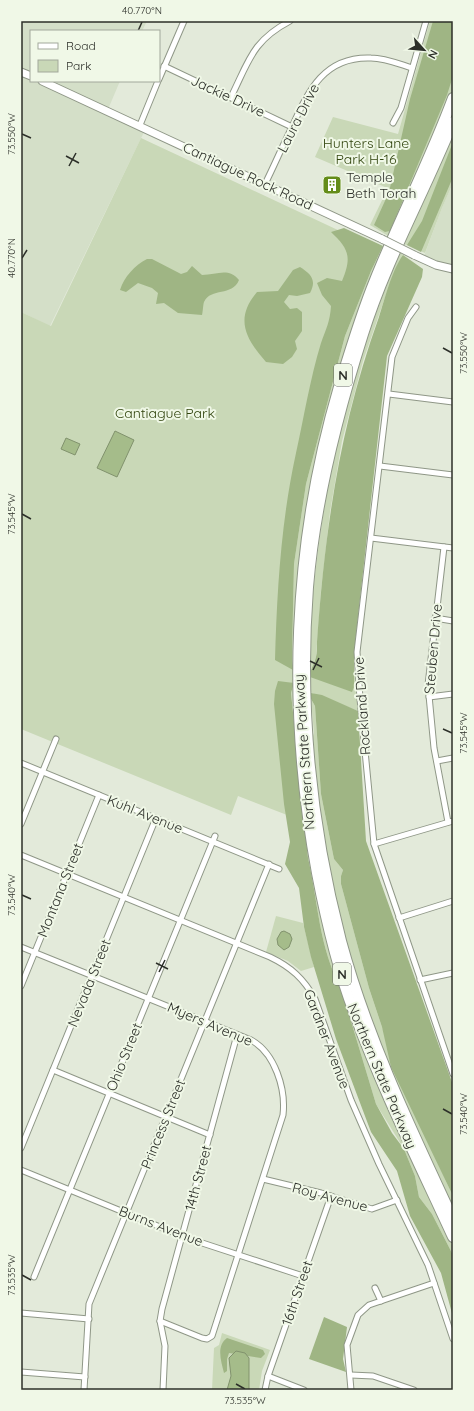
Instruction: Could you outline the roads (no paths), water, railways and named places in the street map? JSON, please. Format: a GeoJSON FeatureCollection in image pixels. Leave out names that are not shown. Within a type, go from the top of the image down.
{"type":"FeatureCollection","features":[{"type":"Feature","properties":{"kind":"highway","name":"Northern State Parkway"},"geometry":{"type":"LineString","coordinates":[[453,98],[429,158],[375,281],[338,390],[315,491],[300,584],[302,670],[300,739],[310,837],[323,906],[333,946],[353,1010],[378,1073],[453,1237]]}},
{"type":"Feature","properties":{"kind":"highway","name":"Northern State Parkway"},"geometry":{"type":"LineString","coordinates":[[302,670],[312,554],[320,505],[338,418],[364,331],[386,273],[453,122]]}},
{"type":"Feature","properties":{"kind":"highway","name":"Northern State Parkway"},"geometry":{"type":"LineString","coordinates":[[302,694],[312,795],[326,877],[342,942],[357,993],[395,1090],[453,1219]]}},
{"type":"Feature","properties":{"kind":"main road","name":"Cantiague Rock Road"},"geometry":{"type":"LineString","coordinates":[[44,82],[140,125],[414,255],[436,265],[453,269]]}},
{"type":"Feature","properties":{"kind":"street"},"geometry":{"type":"LineString","coordinates":[[160,77],[184,21]]}},
{"type":"Feature","properties":{"kind":"street"},"geometry":{"type":"LineString","coordinates":[[231,97],[258,44],[276,28],[290,21]]}},
{"type":"Feature","properties":{"kind":"street"},"geometry":{"type":"LineString","coordinates":[[393,123],[401,108],[426,21]]}},
{"type":"Feature","properties":{"kind":"street","name":"Laura Drive"},"geometry":{"type":"LineString","coordinates":[[265,184],[312,87],[321,76],[337,65],[355,59],[372,58],[412,68]]}},
{"type":"Feature","properties":{"kind":"street","name":"Jackie Drive"},"geometry":{"type":"LineString","coordinates":[[164,66],[292,127]]}},
{"type":"Feature","properties":{"kind":"street"},"geometry":{"type":"LineString","coordinates":[[140,125],[158,82]]}},
{"type":"Feature","properties":{"kind":"street","name":"Rockland Drive"},"geometry":{"type":"LineString","coordinates":[[416,307],[408,318],[392,357],[357,666],[374,844],[453,1074]]}},
{"type":"Feature","properties":{"kind":"street"},"geometry":{"type":"LineString","coordinates":[[389,394],[453,402]]}},
{"type":"Feature","properties":{"kind":"street"},"geometry":{"type":"LineString","coordinates":[[380,466],[453,475]]}},
{"type":"Feature","properties":{"kind":"street"},"geometry":{"type":"LineString","coordinates":[[371,538],[453,548]]}},
{"type":"Feature","properties":{"kind":"street","name":"Steuben Drive"},"geometry":{"type":"LineString","coordinates":[[444,547],[429,674],[428,697],[434,748],[450,821]]}},
{"type":"Feature","properties":{"kind":"street"},"geometry":{"type":"LineString","coordinates":[[435,618],[453,621]]}},
{"type":"Feature","properties":{"kind":"street"},"geometry":{"type":"LineString","coordinates":[[428,697],[453,694]]}},
{"type":"Feature","properties":{"kind":"street"},"geometry":{"type":"LineString","coordinates":[[21,824],[56,739]]}},
{"type":"Feature","properties":{"kind":"street"},"geometry":{"type":"LineString","coordinates":[[437,761],[453,758]]}},
{"type":"Feature","properties":{"kind":"street","name":"Kuhl Avenue"},"geometry":{"type":"LineString","coordinates":[[21,763],[156,818],[214,839],[279,869]]}},
{"type":"Feature","properties":{"kind":"street","name":"Montana Street"},"geometry":{"type":"LineString","coordinates":[[21,986],[99,795]]}},
{"type":"Feature","properties":{"kind":"street","name":"Nevada Street"},"geometry":{"type":"LineString","coordinates":[[21,1148],[23,1134],[53,1070],[156,818]]}},
{"type":"Feature","properties":{"kind":"street"},"geometry":{"type":"LineString","coordinates":[[374,844],[450,821]]}},
{"type":"Feature","properties":{"kind":"street","name":"Ohio Street"},"geometry":{"type":"LineString","coordinates":[[34,1277],[214,839]]}},
{"type":"Feature","properties":{"kind":"street","name":"Gardner Avenue"},"geometry":{"type":"LineString","coordinates":[[21,855],[286,964],[298,974],[309,988],[315,999],[351,1100],[428,1265],[453,1339]]}},
{"type":"Feature","properties":{"kind":"street","name":"Princess Street"},"geometry":{"type":"LineString","coordinates":[[84,1390],[89,1304],[269,864]]}},
{"type":"Feature","properties":{"kind":"street"},"geometry":{"type":"LineString","coordinates":[[399,918],[453,902]]}},
{"type":"Feature","properties":{"kind":"street","name":"Myers Avenue"},"geometry":{"type":"LineString","coordinates":[[21,947],[258,1044],[268,1053],[276,1071],[284,1097],[283,1115],[212,1336],[207,1339],[160,1321]]}},
{"type":"Feature","properties":{"kind":"street"},"geometry":{"type":"LineString","coordinates":[[420,980],[453,973]]}},
{"type":"Feature","properties":{"kind":"street","name":"14th Street"},"geometry":{"type":"LineString","coordinates":[[160,1321],[237,1035]]}},
{"type":"Feature","properties":{"kind":"street"},"geometry":{"type":"LineString","coordinates":[[53,1070],[210,1135]]}},
{"type":"Feature","properties":{"kind":"street","name":"Burns Avenue"},"geometry":{"type":"LineString","coordinates":[[21,1170],[182,1236],[303,1276]]}},
{"type":"Feature","properties":{"kind":"street","name":"Roy Avenue"},"geometry":{"type":"LineString","coordinates":[[263,1179],[331,1196],[372,1209],[397,1200]]}},
{"type":"Feature","properties":{"kind":"street","name":"16th Street"},"geometry":{"type":"LineString","coordinates":[[265,1390],[268,1376],[331,1196]]}},
{"type":"Feature","properties":{"kind":"street"},"geometry":{"type":"LineString","coordinates":[[351,1390],[351,1375],[347,1345],[354,1322],[362,1309],[434,1283]]}},
{"type":"Feature","properties":{"kind":"street"},"geometry":{"type":"LineString","coordinates":[[375,1288],[381,1301]]}},
{"type":"Feature","properties":{"kind":"street"},"geometry":{"type":"LineString","coordinates":[[21,1313],[88,1319]]}},
{"type":"Feature","properties":{"kind":"street"},"geometry":{"type":"LineString","coordinates":[[160,1321],[165,1346],[163,1390]]}},
{"type":"Feature","properties":{"kind":"street"},"geometry":{"type":"LineString","coordinates":[[21,1372],[85,1378]]}},
{"type":"Feature","properties":{"kind":"street"},"geometry":{"type":"LineString","coordinates":[[351,1375],[373,1376],[414,1390]]}},
{"type":"Feature","properties":{"kind":"street"},"geometry":{"type":"LineString","coordinates":[[268,1376],[304,1390]]}},
{"type":"Feature","properties":{"kind":"place","name":"Temple Beth Torah"},"geometry":{"type":"Point","coordinates":[332,185]}},
{"type":"Feature","properties":{"kind":"park label","name":"Hunters Lane Park H-16"},"geometry":{"type":"Point","coordinates":[366,152]}},
{"type":"Feature","properties":{"kind":"park label","name":"Cantiague Park"},"geometry":{"type":"Point","coordinates":[165,413]}}]}
